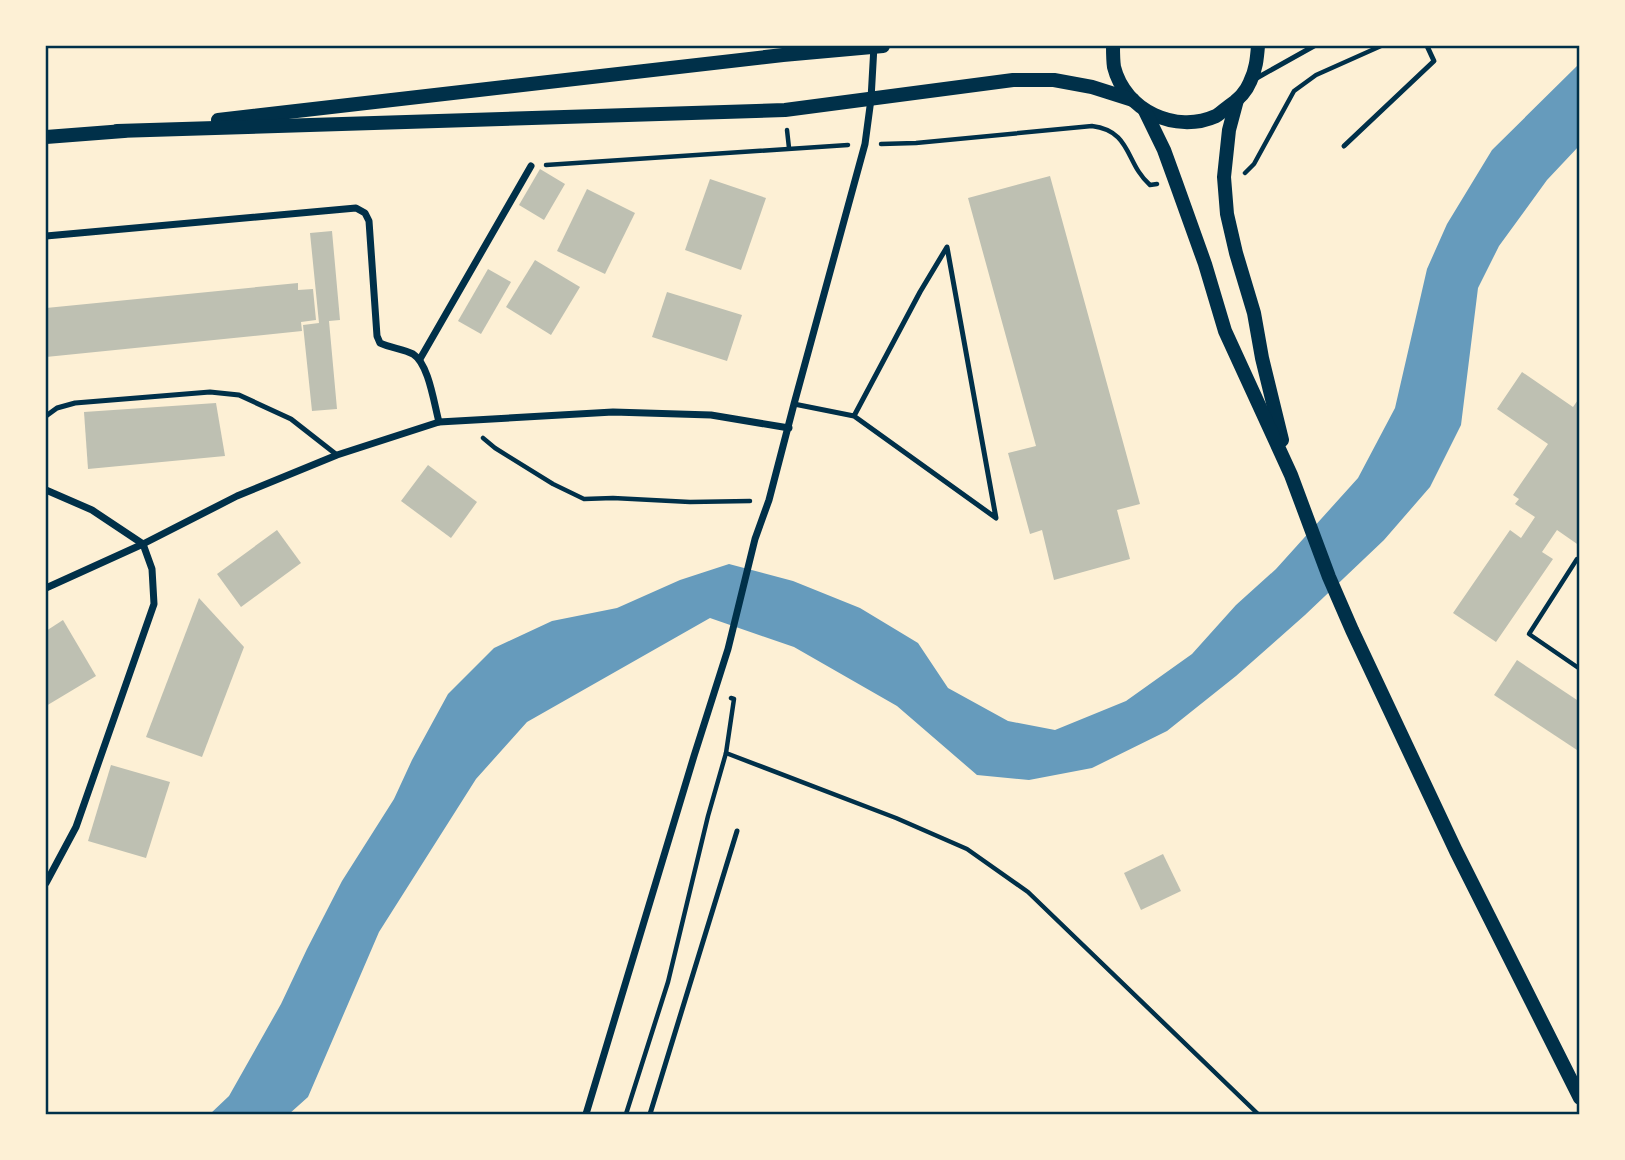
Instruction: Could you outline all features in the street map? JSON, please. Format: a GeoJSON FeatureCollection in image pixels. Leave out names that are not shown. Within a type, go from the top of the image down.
{"type":"FeatureCollection","features":[{"type":"Feature","properties":{"kind":"main road"},"geometry":{"type":"LineString","coordinates":[[46,137],[883,46]]}},
{"type":"Feature","properties":{"kind":"main road"},"geometry":{"type":"LineString","coordinates":[[1113,46],[1114,66],[1121,85],[1133,100],[1145,111],[1168,121],[1193,122],[1217,115],[1237,100],[1250,83],[1258,46]]}},
{"type":"Feature","properties":{"kind":"main road"},"geometry":{"type":"LineString","coordinates":[[117,131],[785,110],[1013,80],[1054,80],[1092,87],[1133,100]]}},
{"type":"Feature","properties":{"kind":"main road"},"geometry":{"type":"LineString","coordinates":[[1237,100],[1229,130],[1224,177],[1230,227],[1254,313],[1262,358],[1291,475]]}},
{"type":"Feature","properties":{"kind":"main road"},"geometry":{"type":"LineString","coordinates":[[1145,111],[1164,150],[1205,264],[1225,331],[1291,475],[1352,630],[1455,851],[1580,1098]]}},
{"type":"Feature","properties":{"kind":"street"},"geometry":{"type":"LineString","coordinates":[[586,1115],[728,649],[755,538],[769,500],[789,428],[865,144],[874,46]]}},
{"type":"Feature","properties":{"kind":"street"},"geometry":{"type":"LineString","coordinates":[[420,359],[531,166]]}},
{"type":"Feature","properties":{"kind":"street"},"geometry":{"type":"LineString","coordinates":[[46,236],[356,208],[365,213],[369,221],[377,336],[380,343],[392,349],[409,352],[420,359],[429,381],[439,422]]}},
{"type":"Feature","properties":{"kind":"street"},"geometry":{"type":"LineString","coordinates":[[46,588],[143,544],[237,496],[337,455],[439,422],[613,412],[711,415],[789,428]]}},
{"type":"Feature","properties":{"kind":"street"},"geometry":{"type":"LineString","coordinates":[[46,490],[92,510],[143,544],[152,569],[154,604],[76,827],[46,883]]}},
{"type":"Feature","properties":{"kind":"lane"},"geometry":{"type":"LineString","coordinates":[[1250,83],[1314,46]]}},
{"type":"Feature","properties":{"kind":"lane"},"geometry":{"type":"LineString","coordinates":[[1344,146],[1434,61],[1427,46]]}},
{"type":"Feature","properties":{"kind":"lane"},"geometry":{"type":"LineString","coordinates":[[794,404],[854,416],[996,518],[947,247],[854,416]]}},
{"type":"Feature","properties":{"kind":"lane"},"geometry":{"type":"LineString","coordinates":[[46,416],[57,408],[75,403],[210,392],[239,395],[291,419],[337,455]]}},
{"type":"Feature","properties":{"kind":"lane"},"geometry":{"type":"LineString","coordinates":[[650,1115],[737,831]]}},
{"type":"Feature","properties":{"kind":"path"},"geometry":{"type":"LineString","coordinates":[[1224,177],[1243,175],[1254,164],[1294,90],[1316,75],[1381,46]]}},
{"type":"Feature","properties":{"kind":"path"},"geometry":{"type":"LineString","coordinates":[[531,166],[916,143],[1092,126],[1106,128],[1119,137],[1141,177],[1150,185],[1176,183]]}},
{"type":"Feature","properties":{"kind":"path"},"geometry":{"type":"LineString","coordinates":[[455,421],[553,484],[584,499],[690,502],[769,500]]}},
{"type":"Feature","properties":{"kind":"path"},"geometry":{"type":"LineString","coordinates":[[1580,561],[1577,559],[1529,634],[1580,670]]}},
{"type":"Feature","properties":{"kind":"path"},"geometry":{"type":"LineString","coordinates":[[626,1115],[668,982],[726,753],[734,699],[715,692]]}},
{"type":"Feature","properties":{"kind":"path"},"geometry":{"type":"LineString","coordinates":[[726,753],[896,818],[967,849],[1028,892],[1258,1115]]}},
{"type":"Feature","properties":{"kind":"water"},"geometry":{"type":"Polygon","coordinates":[[[1579,64],[1579,146],[1547,180],[1499,246],[1478,288],[1461,425],[1430,487],[1384,540],[1305,615],[1236,676],[1167,731],[1092,768],[1029,780],[977,775],[897,706],[794,647],[710,618],[527,722],[476,779],[379,932],[308,1097],[289,1114],[210,1114],[229,1096],[281,1004],[342,881],[394,799],[448,694],[494,648],[552,621],[617,608],[680,580],[729,564],[793,581],[860,608],[918,643],[948,688],[1008,721],[1055,730],[1126,701],[1192,654],[1236,605],[1276,569],[1358,478],[1395,408],[1427,269],[1447,224],[1492,150],[1579,64]]]}},
{"type":"Feature","properties":{"kind":"building"},"geometry":{"type":"Polygon","coordinates":[[[540,169],[565,184],[544,220],[519,205],[540,169]]]}},
{"type":"Feature","properties":{"kind":"building"},"geometry":{"type":"Polygon","coordinates":[[[1050,176],[1140,504],[1117,510],[1130,559],[1054,580],[1042,530],[1030,534],[1008,453],[1036,446],[968,198],[1050,176]]]}},
{"type":"Feature","properties":{"kind":"building"},"geometry":{"type":"Polygon","coordinates":[[[710,179],[766,198],[741,270],[685,250],[710,179]]]}},
{"type":"Feature","properties":{"kind":"building"},"geometry":{"type":"Polygon","coordinates":[[[587,189],[635,213],[605,274],[557,251],[587,189]]]}},
{"type":"Feature","properties":{"kind":"building"},"geometry":{"type":"Polygon","coordinates":[[[332,231],[340,320],[329,321],[337,409],[312,411],[303,325],[319,323],[310,233],[332,231]]]}},
{"type":"Feature","properties":{"kind":"building"},"geometry":{"type":"Polygon","coordinates":[[[535,260],[580,287],[551,335],[506,307],[535,260]]]}},
{"type":"Feature","properties":{"kind":"building"},"geometry":{"type":"Polygon","coordinates":[[[488,269],[511,282],[481,334],[458,321],[488,269]]]}},
{"type":"Feature","properties":{"kind":"building"},"geometry":{"type":"Polygon","coordinates":[[[298,283],[298,290],[313,289],[316,320],[301,322],[302,331],[46,357],[46,308],[298,283]]]}},
{"type":"Feature","properties":{"kind":"building"},"geometry":{"type":"Polygon","coordinates":[[[667,292],[742,315],[727,361],[652,337],[667,292]]]}},
{"type":"Feature","properties":{"kind":"building"},"geometry":{"type":"Polygon","coordinates":[[[1522,372],[1573,407],[1580,397],[1580,546],[1557,530],[1542,552],[1553,559],[1496,642],[1453,613],[1510,530],[1521,538],[1535,517],[1515,504],[1519,499],[1513,495],[1548,444],[1497,409],[1522,372]]]}},
{"type":"Feature","properties":{"kind":"building"},"geometry":{"type":"Polygon","coordinates":[[[216,403],[225,456],[88,469],[84,412],[216,403]]]}},
{"type":"Feature","properties":{"kind":"building"},"geometry":{"type":"Polygon","coordinates":[[[428,465],[477,502],[451,538],[401,501],[428,465]]]}},
{"type":"Feature","properties":{"kind":"building"},"geometry":{"type":"Polygon","coordinates":[[[277,530],[301,563],[241,607],[217,574],[277,530]]]}},
{"type":"Feature","properties":{"kind":"building"},"geometry":{"type":"Polygon","coordinates":[[[199,598],[244,647],[202,757],[146,737],[199,598]]]}},
{"type":"Feature","properties":{"kind":"building"},"geometry":{"type":"Polygon","coordinates":[[[63,620],[96,676],[46,706],[46,631],[63,620]]]}},
{"type":"Feature","properties":{"kind":"building"},"geometry":{"type":"Polygon","coordinates":[[[1517,660],[1580,702],[1580,752],[1494,695],[1517,660]]]}},
{"type":"Feature","properties":{"kind":"building"},"geometry":{"type":"Polygon","coordinates":[[[111,765],[170,782],[146,858],[88,841],[111,765]]]}},
{"type":"Feature","properties":{"kind":"building"},"geometry":{"type":"Polygon","coordinates":[[[1163,854],[1181,891],[1141,910],[1124,873],[1163,854]]]}}]}
